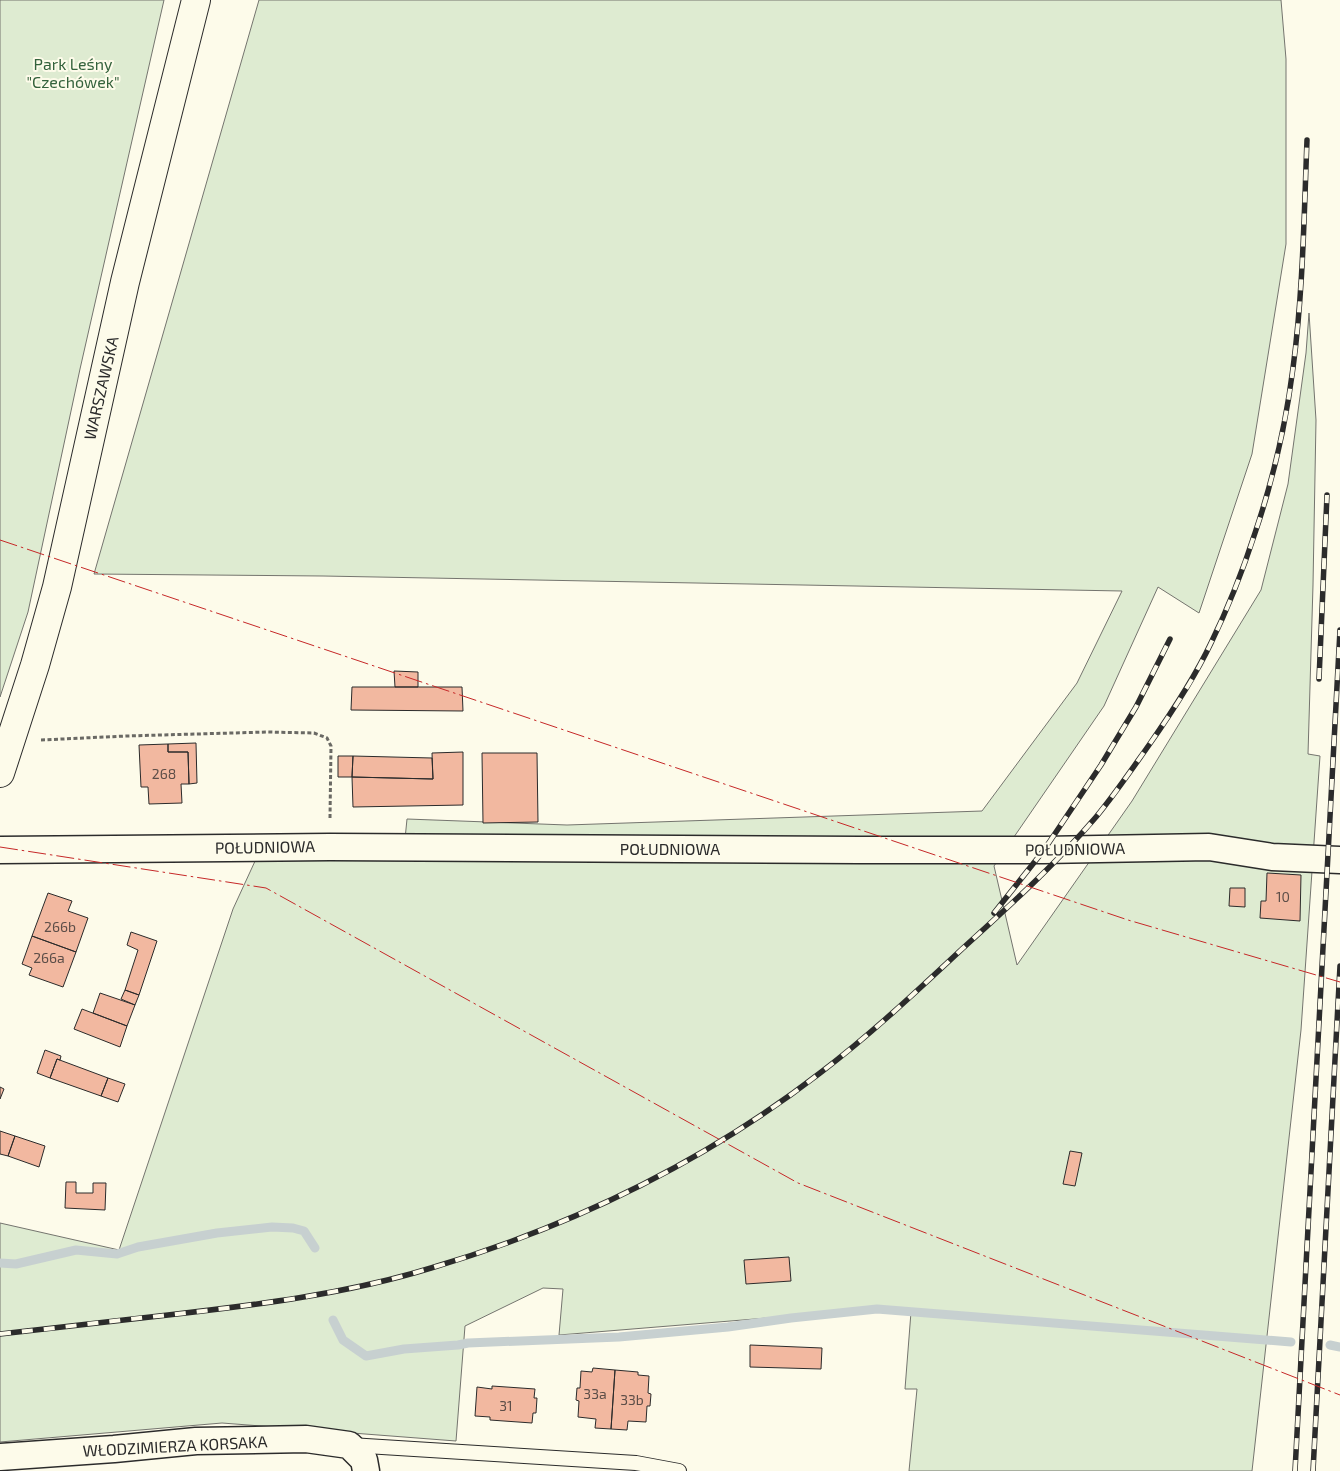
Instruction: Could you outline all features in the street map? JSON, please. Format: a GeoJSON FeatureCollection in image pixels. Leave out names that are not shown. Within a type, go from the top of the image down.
{"type":"FeatureCollection","features":[{"type":"Feature","properties":{"kind":"street","name":"WARSZAWSKA"},"geometry":{"type":"LineString","coordinates":[[0,773],[35,665],[56,587],[125,282],[196,0]]}},
{"type":"Feature","properties":{"kind":"street","name":"POŁUDNIOWA"},"geometry":{"type":"LineString","coordinates":[[0,850],[330,847],[1044,850],[1209,847],[1272,857],[1340,860]]}},
{"type":"Feature","properties":{"kind":"street","name":"WŁODZIMIERZA KORSAKA"},"geometry":{"type":"LineString","coordinates":[[0,1457],[196,1441],[306,1439],[349,1445]]}},
{"type":"Feature","properties":{"kind":"street"},"geometry":{"type":"LineString","coordinates":[[349,1445],[364,1460],[366,1471]]}},
{"type":"Feature","properties":{"kind":"lane","name":"WŁODZIMIERZA KORSAKA"},"geometry":{"type":"LineString","coordinates":[[349,1445],[636,1463],[679,1471]]}},
{"type":"Feature","properties":{"kind":"path"},"geometry":{"type":"LineString","coordinates":[[10,742],[126,736],[267,732],[314,733],[327,738],[331,746],[330,847]]}},
{"type":"Feature","properties":{"kind":"green space","name":"Park Leśny \"Czechówek\""},"geometry":{"type":"Polygon","coordinates":[[[0,0],[164,0],[80,369],[28,612],[0,697],[0,0]]]}},
{"type":"Feature","properties":{"kind":"green space"},"geometry":{"type":"Polygon","coordinates":[[[259,0],[1281,0],[1286,59],[1286,244],[1252,454],[1199,613],[1158,587],[1104,706],[994,866],[1017,965],[1132,801],[1261,590],[1288,484],[1306,353],[1309,313],[1316,420],[1308,754],[1320,756],[1301,1030],[1252,1471],[909,1471],[917,1389],[905,1389],[911,1312],[877,1309],[559,1335],[563,1289],[543,1288],[465,1326],[456,1441],[222,1423],[0,1442],[0,1223],[119,1250],[233,909],[256,859],[403,859],[407,819],[567,825],[982,811],[1077,683],[1122,591],[323,576],[94,574],[259,0]]]}},
{"type":"Feature","properties":{"kind":"building"},"geometry":{"type":"Polygon","coordinates":[[[394,671],[418,672],[418,687],[395,687],[394,671]]]}},
{"type":"Feature","properties":{"kind":"building"},"geometry":{"type":"Polygon","coordinates":[[[352,687],[462,687],[463,711],[351,710],[352,687]]]}},
{"type":"Feature","properties":{"kind":"building"},"geometry":{"type":"Polygon","coordinates":[[[196,743],[197,783],[189,784],[188,752],[168,752],[168,744],[196,743]]]}},
{"type":"Feature","properties":{"kind":"building"},"geometry":{"type":"Polygon","coordinates":[[[168,744],[168,752],[188,752],[189,784],[181,784],[182,803],[149,804],[148,787],[141,787],[139,745],[168,744]]]}},
{"type":"Feature","properties":{"kind":"building"},"geometry":{"type":"Polygon","coordinates":[[[463,752],[463,805],[353,807],[352,777],[433,779],[432,753],[463,752]]]}},
{"type":"Feature","properties":{"kind":"building"},"geometry":{"type":"Polygon","coordinates":[[[482,753],[537,753],[538,822],[483,823],[482,753]]]}},
{"type":"Feature","properties":{"kind":"building"},"geometry":{"type":"Polygon","coordinates":[[[338,756],[353,756],[352,777],[338,777],[338,756]]]}},
{"type":"Feature","properties":{"kind":"building"},"geometry":{"type":"Polygon","coordinates":[[[353,756],[432,758],[433,779],[352,777],[353,756]]]}},
{"type":"Feature","properties":{"kind":"building"},"geometry":{"type":"Polygon","coordinates":[[[1267,873],[1301,875],[1300,921],[1260,918],[1261,901],[1266,901],[1267,873]]]}},
{"type":"Feature","properties":{"kind":"building"},"geometry":{"type":"Polygon","coordinates":[[[1230,888],[1245,888],[1245,907],[1229,906],[1230,888]]]}},
{"type":"Feature","properties":{"kind":"building"},"geometry":{"type":"Polygon","coordinates":[[[48,893],[72,901],[68,911],[88,918],[76,952],[32,936],[48,893]]]}},
{"type":"Feature","properties":{"kind":"building"},"geometry":{"type":"Polygon","coordinates":[[[131,932],[157,941],[139,995],[125,990],[138,950],[127,945],[131,932]]]}},
{"type":"Feature","properties":{"kind":"building"},"geometry":{"type":"Polygon","coordinates":[[[32,936],[76,952],[63,987],[29,975],[32,968],[22,964],[32,936]]]}},
{"type":"Feature","properties":{"kind":"building"},"geometry":{"type":"Polygon","coordinates":[[[125,990],[139,995],[135,1005],[121,999],[125,990]]]}},
{"type":"Feature","properties":{"kind":"building"},"geometry":{"type":"Polygon","coordinates":[[[100,993],[135,1005],[127,1026],[93,1013],[100,993]]]}},
{"type":"Feature","properties":{"kind":"building"},"geometry":{"type":"Polygon","coordinates":[[[82,1009],[127,1026],[120,1047],[74,1029],[82,1009]]]}},
{"type":"Feature","properties":{"kind":"building"},"geometry":{"type":"Polygon","coordinates":[[[45,1050],[61,1056],[60,1060],[57,1059],[50,1078],[37,1073],[45,1050]]]}},
{"type":"Feature","properties":{"kind":"building"},"geometry":{"type":"Polygon","coordinates":[[[57,1059],[108,1078],[101,1096],[50,1078],[57,1059]]]}},
{"type":"Feature","properties":{"kind":"building"},"geometry":{"type":"Polygon","coordinates":[[[108,1078],[125,1084],[118,1102],[101,1096],[108,1078]]]}},
{"type":"Feature","properties":{"kind":"building"},"geometry":{"type":"Polygon","coordinates":[[[0,1087],[4,1089],[0,1099],[0,1087]]]}},
{"type":"Feature","properties":{"kind":"building"},"geometry":{"type":"Polygon","coordinates":[[[0,1131],[15,1136],[8,1156],[0,1154],[0,1131]]]}},
{"type":"Feature","properties":{"kind":"building"},"geometry":{"type":"Polygon","coordinates":[[[15,1136],[45,1146],[39,1167],[8,1156],[15,1136]]]}},
{"type":"Feature","properties":{"kind":"building"},"geometry":{"type":"Polygon","coordinates":[[[1070,1151],[1082,1153],[1075,1186],[1063,1184],[1070,1151]]]}},
{"type":"Feature","properties":{"kind":"building"},"geometry":{"type":"Polygon","coordinates":[[[66,1182],[76,1182],[76,1193],[93,1193],[93,1183],[106,1183],[105,1210],[65,1208],[66,1182]]]}},
{"type":"Feature","properties":{"kind":"building"},"geometry":{"type":"Polygon","coordinates":[[[789,1257],[791,1281],[746,1284],[744,1260],[789,1257]]]}},
{"type":"Feature","properties":{"kind":"building"},"geometry":{"type":"Polygon","coordinates":[[[750,1345],[822,1348],[821,1369],[750,1367],[750,1345]]]}},
{"type":"Feature","properties":{"kind":"building"},"geometry":{"type":"Polygon","coordinates":[[[593,1368],[615,1370],[611,1429],[595,1428],[596,1419],[578,1417],[579,1401],[576,1400],[577,1388],[580,1388],[581,1371],[592,1372],[593,1368]]]}},
{"type":"Feature","properties":{"kind":"building"},"geometry":{"type":"Polygon","coordinates":[[[615,1370],[638,1372],[638,1375],[649,1376],[648,1393],[651,1394],[650,1406],[647,1406],[646,1422],[628,1421],[627,1430],[611,1429],[615,1370]]]}},
{"type":"Feature","properties":{"kind":"building"},"geometry":{"type":"Polygon","coordinates":[[[492,1386],[535,1389],[534,1398],[537,1398],[536,1413],[533,1413],[532,1423],[490,1420],[490,1417],[475,1416],[477,1387],[492,1389],[492,1386]]]}},
{"type":"Feature","properties":{"kind":"waterway"},"geometry":{"type":"LineString","coordinates":[[0,1263],[16,1264],[76,1250],[117,1254],[138,1247],[217,1233],[272,1227],[293,1228],[304,1231],[315,1248]]}},
{"type":"Feature","properties":{"kind":"waterway"},"geometry":{"type":"LineString","coordinates":[[333,1320],[343,1340],[366,1356],[404,1349],[468,1343],[619,1337],[728,1327],[877,1309],[1291,1342]]}},
{"type":"Feature","properties":{"kind":"waterway"},"geometry":{"type":"LineString","coordinates":[[1330,1345],[1340,1347]]}},
{"type":"Feature","properties":{"kind":"railway"},"geometry":{"type":"LineString","coordinates":[[0,1334],[234,1307],[334,1292],[431,1268],[535,1232],[585,1212],[634,1188],[730,1136],[820,1073],[857,1044],[910,997],[1031,885],[1096,817],[1174,708],[1217,630],[1240,575],[1262,513],[1287,410],[1299,311],[1307,140]]}},
{"type":"Feature","properties":{"kind":"railway"},"geometry":{"type":"LineString","coordinates":[[1319,679],[1327,495]]}},
{"type":"Feature","properties":{"kind":"railway"},"geometry":{"type":"LineString","coordinates":[[1295,1471],[1340,630]]}},
{"type":"Feature","properties":{"kind":"railway"},"geometry":{"type":"LineString","coordinates":[[994,913],[1044,850],[1101,765],[1136,707],[1170,639]]}},
{"type":"Feature","properties":{"kind":"railway"},"geometry":{"type":"LineString","coordinates":[[1313,1471],[1340,966]]}},
{"type":"Feature","properties":{"kind":"power"},"geometry":{"type":"LineString","coordinates":[[0,540],[1128,920],[1340,982]]}},
{"type":"Feature","properties":{"kind":"power"},"geometry":{"type":"LineString","coordinates":[[0,847],[266,888],[798,1183],[1340,1395]]}}]}
